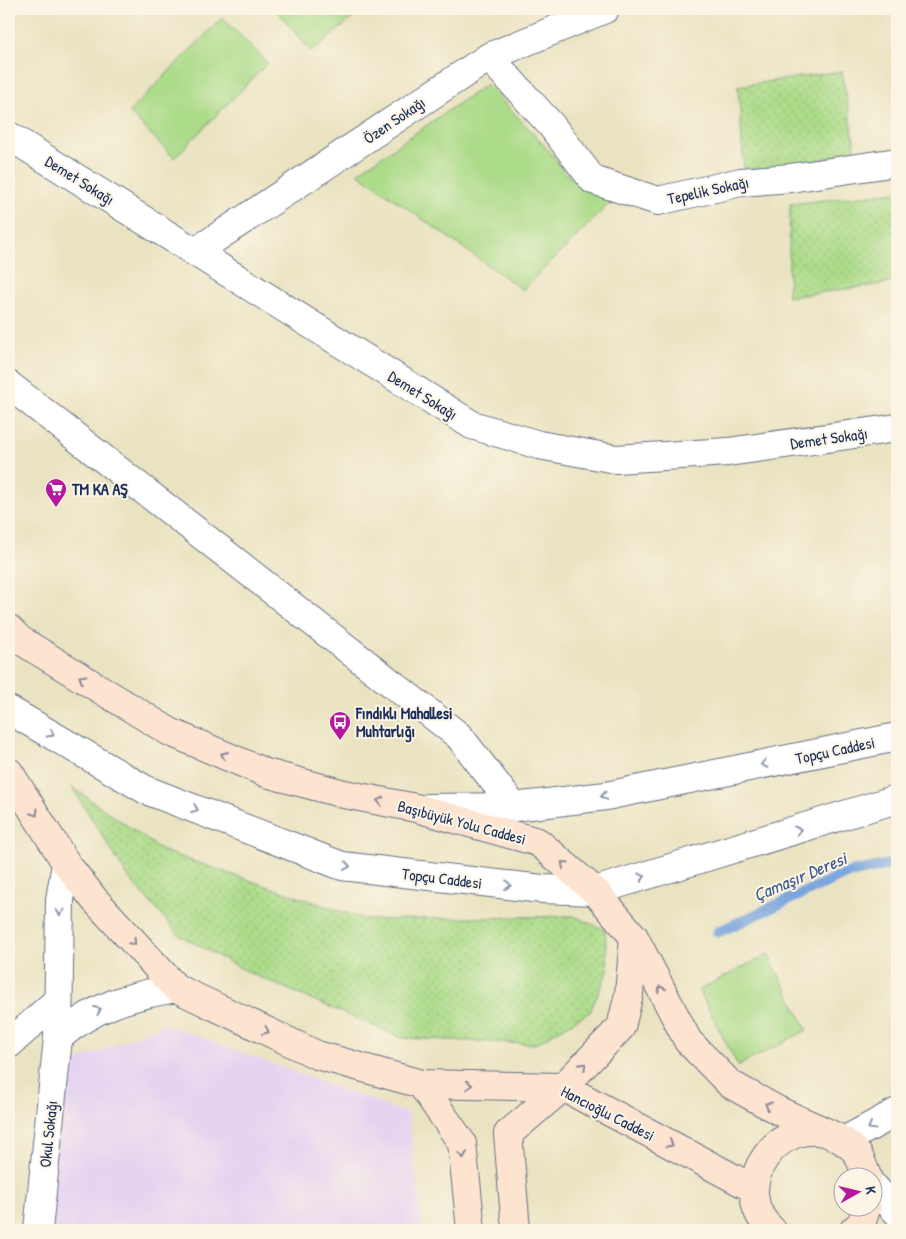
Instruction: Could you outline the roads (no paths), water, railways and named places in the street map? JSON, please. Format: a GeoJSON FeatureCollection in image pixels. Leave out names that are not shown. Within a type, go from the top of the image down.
{"type":"FeatureCollection","features":[{"type":"Feature","properties":{"kind":"main road","name":"Başıbüyük Yolu Caddesi"},"geometry":{"type":"LineString","coordinates":[[9,629],[20,640],[170,732],[266,773],[344,794],[416,808],[538,842],[595,891],[634,937]]}},
{"type":"Feature","properties":{"kind":"main road"},"geometry":{"type":"LineString","coordinates":[[9,772],[66,863],[94,899],[176,988],[317,1055],[421,1084],[462,1143],[472,1230]]}},
{"type":"Feature","properties":{"kind":"main road"},"geometry":{"type":"LineString","coordinates":[[516,1230],[508,1134],[563,1087],[621,1026],[629,994],[634,937]]}},
{"type":"Feature","properties":{"kind":"main road"},"geometry":{"type":"LineString","coordinates":[[634,937],[688,1041],[694,1048],[730,1084],[779,1111],[836,1137],[856,1152],[862,1166]]}},
{"type":"Feature","properties":{"kind":"main road","name":"Hancıoğlu Caddesi"},"geometry":{"type":"LineString","coordinates":[[421,1084],[563,1087],[754,1189]]}},
{"type":"Feature","properties":{"kind":"main road"},"geometry":{"type":"LineString","coordinates":[[772,1230],[766,1225],[757,1208],[754,1189],[756,1172],[765,1156],[777,1143],[793,1134],[810,1131],[836,1137]]}},
{"type":"Feature","properties":{"kind":"street","name":"Özen Sokağı"},"geometry":{"type":"LineString","coordinates":[[194,252],[489,57],[605,9]]}},
{"type":"Feature","properties":{"kind":"street","name":"Tepelik Sokağı"},"geometry":{"type":"LineString","coordinates":[[489,57],[551,125],[593,180],[658,201],[741,182],[790,178],[897,162]]}},
{"type":"Feature","properties":{"kind":"street","name":"Demet Sokağı"},"geometry":{"type":"LineString","coordinates":[[9,136],[472,425],[539,445],[616,459],[728,452],[897,428]]}},
{"type":"Feature","properties":{"kind":"street"},"geometry":{"type":"LineString","coordinates":[[9,385],[459,736],[514,807]]}},
{"type":"Feature","properties":{"kind":"street","name":"Topçu Caddesi"},"geometry":{"type":"LineString","coordinates":[[9,710],[146,790],[342,866],[542,889],[595,891],[897,799]]}},
{"type":"Feature","properties":{"kind":"street","name":"Topçu Caddesi"},"geometry":{"type":"LineString","coordinates":[[416,808],[514,807],[606,796],[897,737]]}},
{"type":"Feature","properties":{"kind":"street","name":"Okul Sokağı"},"geometry":{"type":"LineString","coordinates":[[38,1230],[58,1038],[57,1001],[60,900],[66,863]]}},
{"type":"Feature","properties":{"kind":"street"},"geometry":{"type":"LineString","coordinates":[[58,1038],[76,1022],[104,1007],[148,992],[176,988]]}},
{"type":"Feature","properties":{"kind":"street"},"geometry":{"type":"LineString","coordinates":[[9,1044],[57,1001]]}},
{"type":"Feature","properties":{"kind":"street"},"geometry":{"type":"LineString","coordinates":[[836,1137],[897,1112]]}},
{"type":"Feature","properties":{"kind":"street"},"geometry":{"type":"LineString","coordinates":[[884,1198],[897,1212]]}},
{"type":"Feature","properties":{"kind":"waterway","name":"Çamaşır Deresi"},"geometry":{"type":"LineString","coordinates":[[718,932],[845,874],[897,863]]}},
{"type":"Feature","properties":{"kind":"place","name":"TM KA AŞ"},"geometry":{"type":"Point","coordinates":[56,508]}},
{"type":"Feature","properties":{"kind":"place","name":"Fındıklı Mahallesi Muhtarlığı"},"geometry":{"type":"Point","coordinates":[340,741]}}]}
